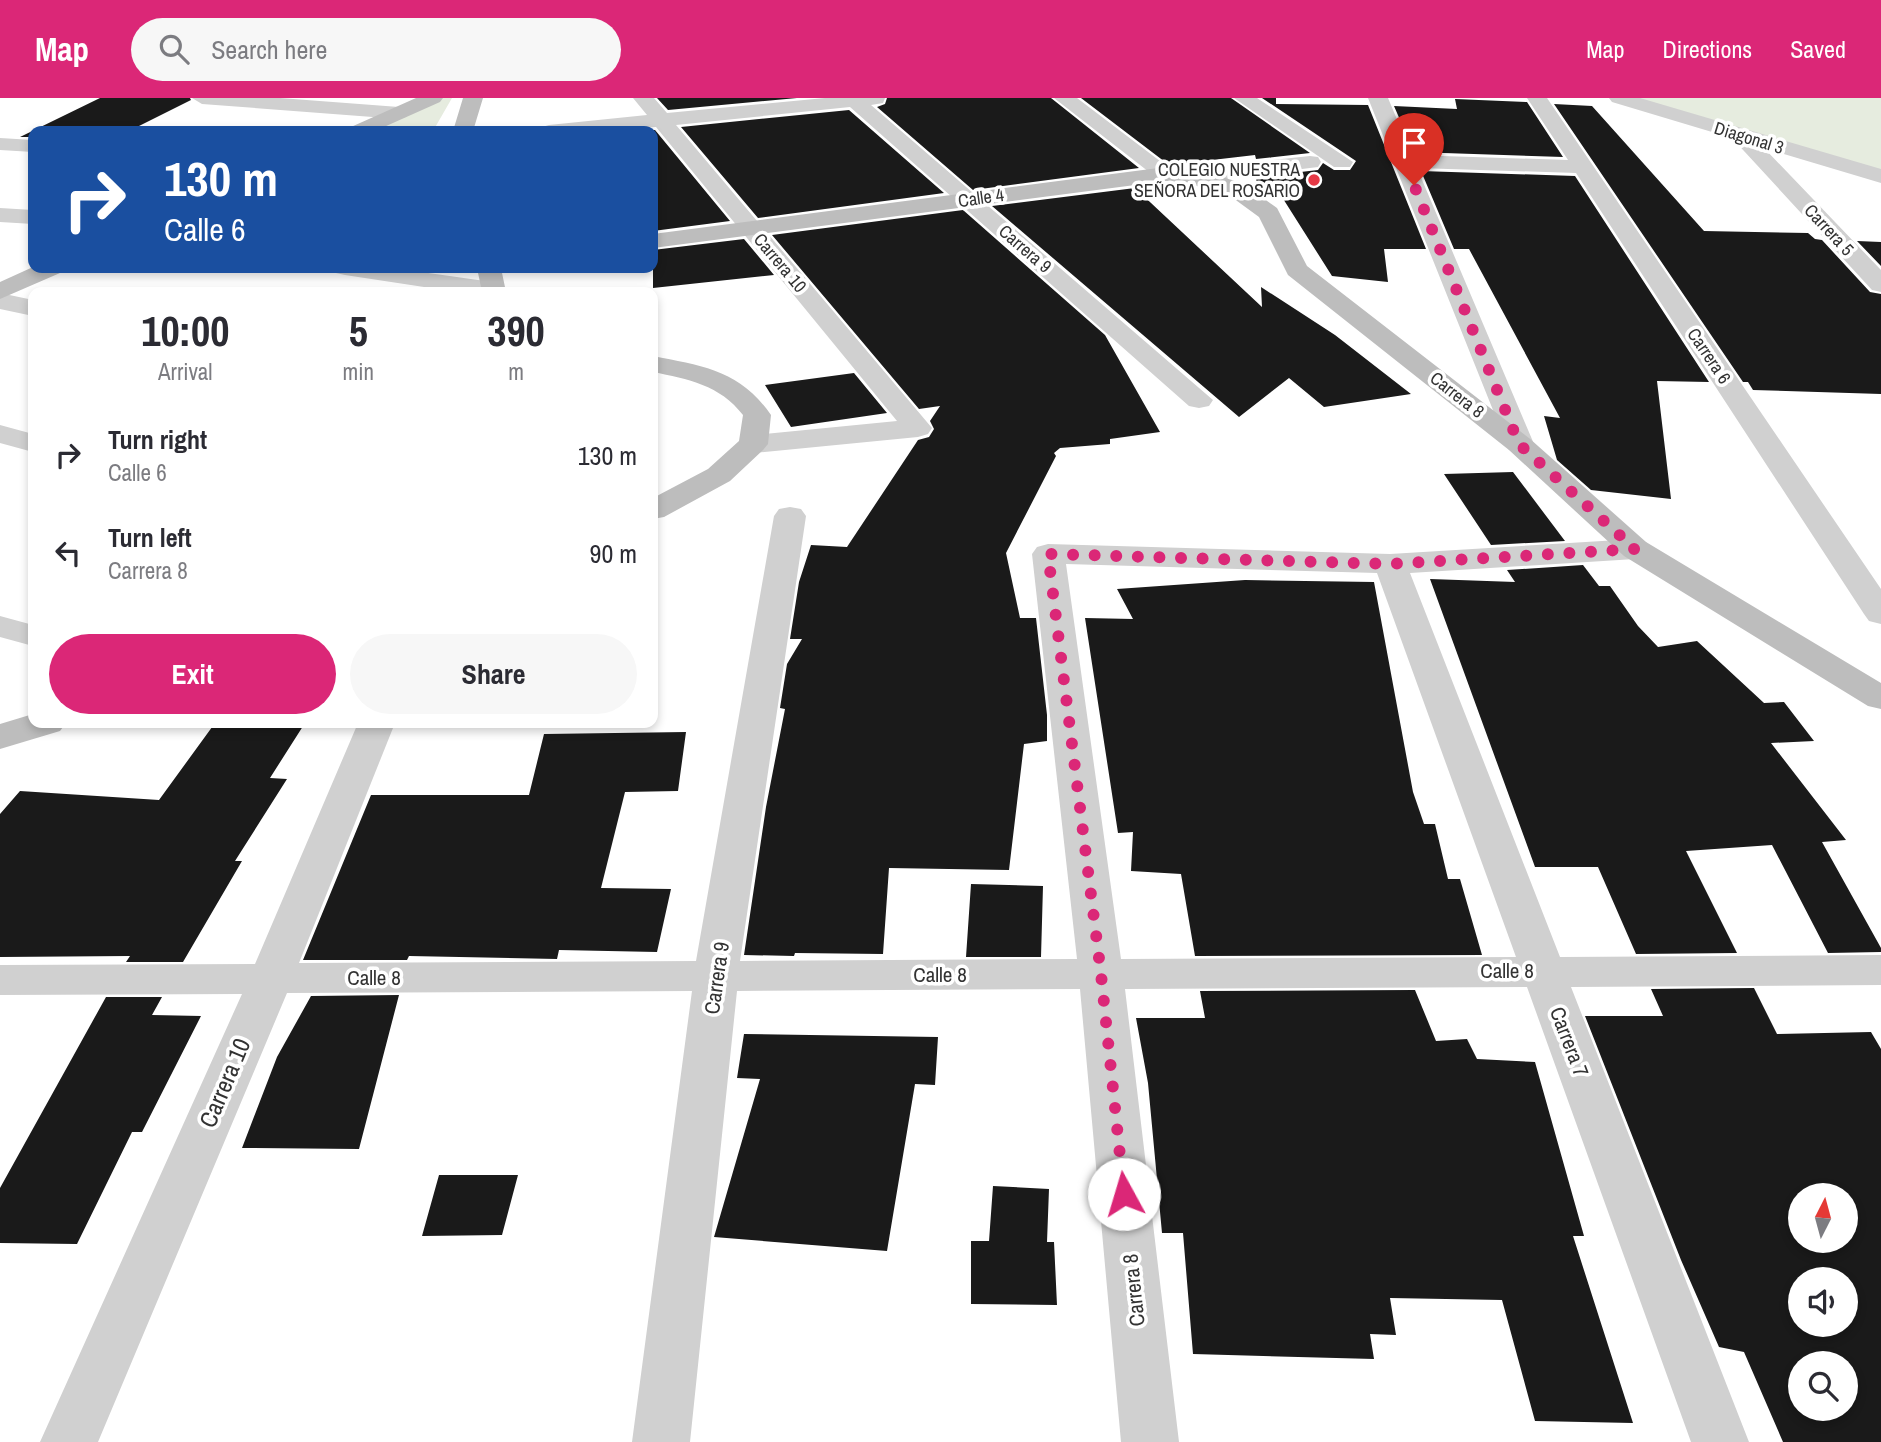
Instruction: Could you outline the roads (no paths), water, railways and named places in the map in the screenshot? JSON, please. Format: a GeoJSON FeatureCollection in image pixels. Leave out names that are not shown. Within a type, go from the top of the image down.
{"type":"FeatureCollection","features":[{"type":"Feature","properties":{"kind":"street"},"geometry":{"type":"LineString","coordinates":[[202,98],[399,113]]}},
{"type":"Feature","properties":{"kind":"street"},"geometry":{"type":"LineString","coordinates":[[369,126],[433,98]]}},
{"type":"Feature","properties":{"kind":"street"},"geometry":{"type":"LineString","coordinates":[[464,126],[472,98]]}},
{"type":"Feature","properties":{"kind":"street","name":"Carrera 10"},"geometry":{"type":"LineString","coordinates":[[643,98],[918,428],[753,444]]}},
{"type":"Feature","properties":{"kind":"street"},"geometry":{"type":"LineString","coordinates":[[595,126],[885,98]]}},
{"type":"Feature","properties":{"kind":"street","name":"Carrera 8"},"geometry":{"type":"LineString","coordinates":[[1064,98],[1178,175],[1241,193],[1269,213],[1297,270],[1519,444],[1635,549],[1881,699]]}},
{"type":"Feature","properties":{"kind":"street"},"geometry":{"type":"LineString","coordinates":[[1244,98],[1342,162]]}},
{"type":"Feature","properties":{"kind":"street"},"geometry":{"type":"LineString","coordinates":[[1378,98],[1519,444]]}},
{"type":"Feature","properties":{"kind":"street","name":"Carrera 6"},"geometry":{"type":"LineString","coordinates":[[1537,98],[1881,614]]}},
{"type":"Feature","properties":{"kind":"street","name":"Diagonal 3"},"geometry":{"type":"LineString","coordinates":[[1619,98],[1881,176]]}},
{"type":"Feature","properties":{"kind":"street","name":"Carrera 9"},"geometry":{"type":"LineString","coordinates":[[853,100],[1199,400]]}},
{"type":"Feature","properties":{"kind":"street","name":"Carrera 5"},"geometry":{"type":"LineString","coordinates":[[1741,135],[1881,285]]}},
{"type":"Feature","properties":{"kind":"street"},"geometry":{"type":"LineString","coordinates":[[0,144],[28,146]]}},
{"type":"Feature","properties":{"kind":"street","name":"Calle 4"},"geometry":{"type":"LineString","coordinates":[[658,241],[968,200],[1310,162]]}},
{"type":"Feature","properties":{"kind":"street"},"geometry":{"type":"LineString","coordinates":[[1404,162],[1583,167]]}},
{"type":"Feature","properties":{"kind":"street"},"geometry":{"type":"LineString","coordinates":[[1777,174],[1829,162]]}},
{"type":"Feature","properties":{"kind":"street"},"geometry":{"type":"LineString","coordinates":[[0,215],[28,217]]}},
{"type":"Feature","properties":{"kind":"street"},"geometry":{"type":"LineString","coordinates":[[0,290],[39,273]]}},
{"type":"Feature","properties":{"kind":"street"},"geometry":{"type":"LineString","coordinates":[[394,273],[492,283]]}},
{"type":"Feature","properties":{"kind":"street"},"geometry":{"type":"LineString","coordinates":[[0,301],[28,307]]}},
{"type":"Feature","properties":{"kind":"street"},"geometry":{"type":"LineString","coordinates":[[658,365],[712,377],[744,396],[757,415],[753,444],[719,475],[658,507]]}},
{"type":"Feature","properties":{"kind":"street"},"geometry":{"type":"LineString","coordinates":[[0,434],[28,442]]}},
{"type":"Feature","properties":{"kind":"street","name":"Carrera 9"},"geometry":{"type":"LineString","coordinates":[[660,1442],[716,976],[790,516]]}},
{"type":"Feature","properties":{"kind":"street"},"geometry":{"type":"LineString","coordinates":[[1390,564],[1635,549]]}},
{"type":"Feature","properties":{"kind":"street","name":"Carrera 8"},"geometry":{"type":"LineString","coordinates":[[1150,1442],[1101,974],[1048,554],[1390,564]]}},
{"type":"Feature","properties":{"kind":"street","name":"Carrera 7"},"geometry":{"type":"LineString","coordinates":[[1390,564],[1720,1442]]}},
{"type":"Feature","properties":{"kind":"street"},"geometry":{"type":"LineString","coordinates":[[0,626],[28,634]]}},
{"type":"Feature","properties":{"kind":"street"},"geometry":{"type":"LineString","coordinates":[[0,738],[28,727]]}},
{"type":"Feature","properties":{"kind":"street","name":"Carrera 10"},"geometry":{"type":"LineString","coordinates":[[69,1442],[271,979],[374,728]]}},
{"type":"Feature","properties":{"kind":"street","name":"Calle 8"},"geometry":{"type":"LineString","coordinates":[[0,980],[1881,970]]}},
{"type":"Feature","properties":{"kind":"place","name":"COLEGIO NUESTRA SEÑORA DEL ROSARIO"},"geometry":{"type":"Point","coordinates":[1314,180]}}]}
